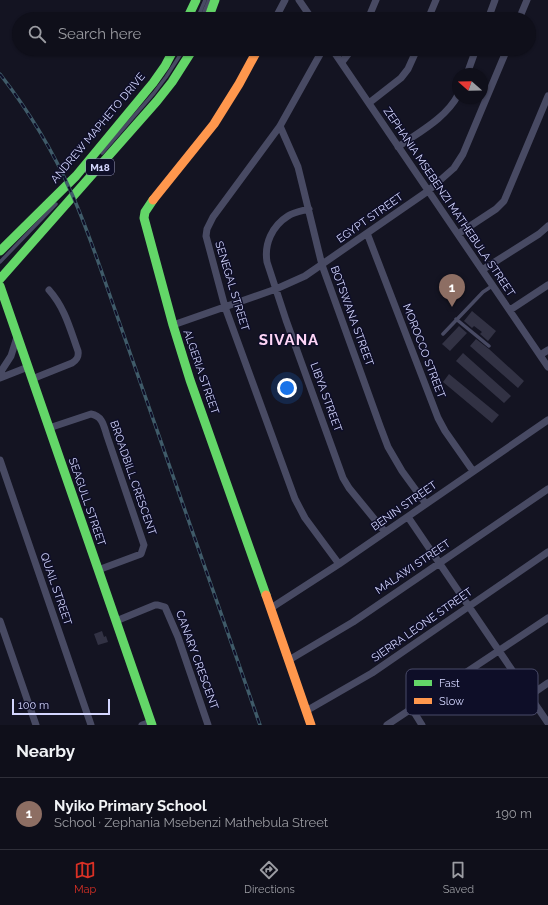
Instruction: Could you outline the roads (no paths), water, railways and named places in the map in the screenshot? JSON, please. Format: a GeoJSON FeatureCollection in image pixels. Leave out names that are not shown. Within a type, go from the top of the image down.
{"type":"FeatureCollection","features":[{"type":"Feature","properties":{"kind":"street"},"geometry":{"type":"LineString","coordinates":[[190,12],[195,0]]}},
{"type":"Feature","properties":{"kind":"street"},"geometry":{"type":"LineString","coordinates":[[211,12],[215,0]]}},
{"type":"Feature","properties":{"kind":"street"},"geometry":{"type":"LineString","coordinates":[[279,12],[285,0]]}},
{"type":"Feature","properties":{"kind":"street"},"geometry":{"type":"LineString","coordinates":[[299,0],[307,12]]}},
{"type":"Feature","properties":{"kind":"street"},"geometry":{"type":"LineString","coordinates":[[371,12],[376,0]]}},
{"type":"Feature","properties":{"kind":"street"},"geometry":{"type":"LineString","coordinates":[[431,12],[436,0]]}},
{"type":"Feature","properties":{"kind":"street"},"geometry":{"type":"LineString","coordinates":[[491,12],[495,0]]}},
{"type":"Feature","properties":{"kind":"street"},"geometry":{"type":"LineString","coordinates":[[522,12],[526,0]]}},
{"type":"Feature","properties":{"kind":"street","name":"ANDREW MAPHETO DRIVE"},"geometry":{"type":"LineString","coordinates":[[0,251],[76,176],[153,83],[170,56]]}},
{"type":"Feature","properties":{"kind":"street","name":"M18"},"geometry":{"type":"LineString","coordinates":[[0,279],[157,101],[172,82],[188,56]]}},
{"type":"Feature","properties":{"kind":"street","name":"ALGERIA STREET"},"geometry":{"type":"LineString","coordinates":[[252,56],[239,84],[214,124],[145,212],[144,218],[173,325],[190,380],[311,725]]}},
{"type":"Feature","properties":{"kind":"street","name":"SENEGAL STREET"},"geometry":{"type":"LineString","coordinates":[[319,56],[280,126],[213,217],[207,229],[206,236],[225,307],[295,499],[305,518],[339,564]]}},
{"type":"Feature","properties":{"kind":"street","name":"ZEPHANIA MSEBENZI MATHEBULA STREET"},"geometry":{"type":"LineString","coordinates":[[337,56],[548,367]]}},
{"type":"Feature","properties":{"kind":"street"},"geometry":{"type":"LineString","coordinates":[[342,62],[347,56]]}},
{"type":"Feature","properties":{"kind":"street"},"geometry":{"type":"LineString","coordinates":[[369,103],[401,78],[408,69],[413,56]]}},
{"type":"Feature","properties":{"kind":"street"},"geometry":{"type":"LineString","coordinates":[[468,68],[473,56]]}},
{"type":"Feature","properties":{"kind":"street","name":"EGYPT STREET"},"geometry":{"type":"LineString","coordinates":[[173,325],[276,289],[305,276],[428,190],[454,168],[463,154],[504,56]]}},
{"type":"Feature","properties":{"kind":"street"},"geometry":{"type":"LineString","coordinates":[[458,234],[496,209],[504,201],[510,190],[548,96]]}},
{"type":"Feature","properties":{"kind":"street"},"geometry":{"type":"LineString","coordinates":[[398,147],[447,112],[452,104]]}},
{"type":"Feature","properties":{"kind":"street","name":"BOTSWANA STREET"},"geometry":{"type":"LineString","coordinates":[[280,126],[298,167],[322,265],[388,447],[402,471],[426,504]]}},
{"type":"Feature","properties":{"kind":"street","name":"LIBYA STREET"},"geometry":{"type":"LineString","coordinates":[[309,210],[295,212],[284,218],[268,239],[266,254],[276,289],[343,478],[349,488],[385,532]]}},
{"type":"Feature","properties":{"kind":"street"},"geometry":{"type":"LineString","coordinates":[[482,270],[539,234],[548,226]]}},
{"type":"Feature","properties":{"kind":"street","name":"MOROCCO STREET"},"geometry":{"type":"LineString","coordinates":[[367,233],[438,418],[445,432],[473,471]]}},
{"type":"Feature","properties":{"kind":"street"},"geometry":{"type":"LineString","coordinates":[[510,310],[548,285]]}},
{"type":"Feature","properties":{"kind":"street","name":"SEAGULL STREET"},"geometry":{"type":"LineString","coordinates":[[0,286],[116,621],[148,724]]}},
{"type":"Feature","properties":{"kind":"street"},"geometry":{"type":"LineString","coordinates":[[32,379],[72,363],[78,358],[78,351],[64,313],[57,299],[49,290]]}},
{"type":"Feature","properties":{"kind":"street"},"geometry":{"type":"LineString","coordinates":[[0,373],[14,350],[17,337]]}},
{"type":"Feature","properties":{"kind":"street"},"geometry":{"type":"LineString","coordinates":[[540,355],[548,350]]}},
{"type":"Feature","properties":{"kind":"street"},"geometry":{"type":"LineString","coordinates":[[0,378],[28,367]]}},
{"type":"Feature","properties":{"kind":"street","name":"BROADBILL CRESCENT"},"geometry":{"type":"LineString","coordinates":[[49,428],[91,414],[101,418],[144,542],[144,548],[141,554],[98,570]]}},
{"type":"Feature","properties":{"kind":"street","name":"BENIN STREET"},"geometry":{"type":"LineString","coordinates":[[271,608],[339,564],[548,420]]}},
{"type":"Feature","properties":{"kind":"street","name":"QUAIL STREET"},"geometry":{"type":"LineString","coordinates":[[0,460],[91,725]]}},
{"type":"Feature","properties":{"kind":"street","name":"MALAWI STREET"},"geometry":{"type":"LineString","coordinates":[[289,660],[353,622],[548,489]]}},
{"type":"Feature","properties":{"kind":"street"},"geometry":{"type":"LineString","coordinates":[[408,516],[511,669]]}},
{"type":"Feature","properties":{"kind":"street","name":"SIERRA LEONE STREET"},"geometry":{"type":"LineString","coordinates":[[306,711],[372,673],[548,552]]}},
{"type":"Feature","properties":{"kind":"street","name":"CANARY CRESCENT"},"geometry":{"type":"LineString","coordinates":[[116,621],[155,605],[165,607],[167,609],[208,725]]}},
{"type":"Feature","properties":{"kind":"street"},"geometry":{"type":"LineString","coordinates":[[472,669],[548,618]]}},
{"type":"Feature","properties":{"kind":"street"},"geometry":{"type":"LineString","coordinates":[[0,621],[36,725]]}},
{"type":"Feature","properties":{"kind":"street"},"geometry":{"type":"LineString","coordinates":[[538,690],[548,683]]}},
{"type":"Feature","properties":{"kind":"street"},"geometry":{"type":"LineString","coordinates":[[538,709],[548,723]]}},
{"type":"Feature","properties":{"kind":"street"},"geometry":{"type":"LineString","coordinates":[[387,725],[406,713]]}},
{"type":"Feature","properties":{"kind":"street"},"geometry":{"type":"LineString","coordinates":[[416,715],[422,725]]}},
{"type":"Feature","properties":{"kind":"lane"},"geometry":{"type":"LineString","coordinates":[[200,12],[205,0]]}},
{"type":"Feature","properties":{"kind":"lane"},"geometry":{"type":"LineString","coordinates":[[204,12],[209,0]]}},
{"type":"Feature","properties":{"kind":"lane"},"geometry":{"type":"LineString","coordinates":[[99,156],[154,93],[180,56]]}},
{"type":"Feature","properties":{"kind":"lane"},"geometry":{"type":"LineString","coordinates":[[20,249],[136,121],[169,80],[184,56]]}},
{"type":"Feature","properties":{"kind":"lane"},"geometry":{"type":"LineString","coordinates":[[63,196],[94,162]]}},
{"type":"Feature","properties":{"kind":"lane"},"geometry":{"type":"LineString","coordinates":[[0,262],[58,201]]}},
{"type":"Feature","properties":{"kind":"lane"},"geometry":{"type":"LineString","coordinates":[[443,334],[483,292],[492,286]]}},
{"type":"Feature","properties":{"kind":"lane"},"geometry":{"type":"LineString","coordinates":[[456,319],[489,346]]}},
{"type":"Feature","properties":{"kind":"railway"},"geometry":{"type":"LineString","coordinates":[[0,74],[30,116],[48,146],[79,210],[260,725]]}},
{"type":"Feature","properties":{"kind":"place","name":"Nyiko Primary School"},"geometry":{"type":"Point","coordinates":[452,307]}},
{"type":"Feature","properties":{"kind":"district","name":"SIVANA"},"geometry":{"type":"Point","coordinates":[289,340]}}]}
